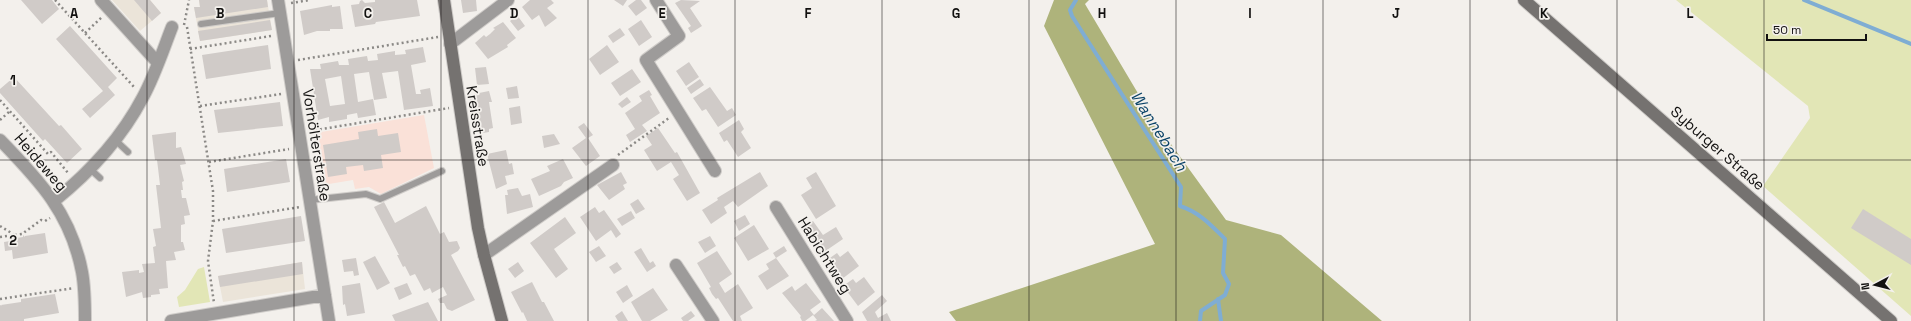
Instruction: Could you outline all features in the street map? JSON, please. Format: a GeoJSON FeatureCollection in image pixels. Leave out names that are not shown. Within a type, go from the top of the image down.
{"type":"FeatureCollection","features":[{"type":"Feature","properties":{"kind":"street"},"geometry":{"type":"LineString","coordinates":[[101,0],[158,63]]}},
{"type":"Feature","properties":{"kind":"street","name":"Kreisstraße"},"geometry":{"type":"LineString","coordinates":[[444,0],[459,106],[484,256],[502,321]]}},
{"type":"Feature","properties":{"kind":"street"},"geometry":{"type":"LineString","coordinates":[[449,40],[508,0]]}},
{"type":"Feature","properties":{"kind":"street"},"geometry":{"type":"LineString","coordinates":[[656,0],[679,36],[646,60],[715,171]]}},
{"type":"Feature","properties":{"kind":"street","name":"Syburger Straße"},"geometry":{"type":"LineString","coordinates":[[1524,0],[1891,321]]}},
{"type":"Feature","properties":{"kind":"street","name":"Vorhölterstraße"},"geometry":{"type":"LineString","coordinates":[[279,6],[329,321]]}},
{"type":"Feature","properties":{"kind":"street"},"geometry":{"type":"LineString","coordinates":[[54,201],[76,182],[123,128],[143,97],[158,63],[183,27]]}},
{"type":"Feature","properties":{"kind":"street","name":"Heideweg"},"geometry":{"type":"LineString","coordinates":[[0,140],[43,186],[61,212],[74,242],[82,271],[85,321]]}},
{"type":"Feature","properties":{"kind":"street"},"geometry":{"type":"LineString","coordinates":[[484,256],[613,165]]}},
{"type":"Feature","properties":{"kind":"street","name":"Habichtweg"},"geometry":{"type":"LineString","coordinates":[[776,207],[846,321]]}},
{"type":"Feature","properties":{"kind":"street"},"geometry":{"type":"LineString","coordinates":[[676,265],[713,321]]}},
{"type":"Feature","properties":{"kind":"street"},"geometry":{"type":"LineString","coordinates":[[171,321],[215,314],[229,314],[325,295]]}},
{"type":"Feature","properties":{"kind":"lane"},"geometry":{"type":"LineString","coordinates":[[201,24],[279,6]]}},
{"type":"Feature","properties":{"kind":"lane"},"geometry":{"type":"LineString","coordinates":[[114,139],[128,152]]}},
{"type":"Feature","properties":{"kind":"lane"},"geometry":{"type":"LineString","coordinates":[[89,168],[100,178]]}},
{"type":"Feature","properties":{"kind":"lane"},"geometry":{"type":"LineString","coordinates":[[310,202],[366,194],[380,199],[442,171]]}},
{"type":"Feature","properties":{"kind":"path"},"geometry":{"type":"LineString","coordinates":[[55,0],[143,97]]}},
{"type":"Feature","properties":{"kind":"path"},"geometry":{"type":"LineString","coordinates":[[189,0],[183,27],[190,49],[198,104],[200,106],[209,162],[213,221],[208,261],[215,314]]}},
{"type":"Feature","properties":{"kind":"path"},"geometry":{"type":"LineString","coordinates":[[279,6],[310,0]]}},
{"type":"Feature","properties":{"kind":"path"},"geometry":{"type":"LineString","coordinates":[[85,33],[110,10]]}},
{"type":"Feature","properties":{"kind":"path"},"geometry":{"type":"LineString","coordinates":[[190,49],[284,34]]}},
{"type":"Feature","properties":{"kind":"path"},"geometry":{"type":"LineString","coordinates":[[288,62],[449,40]]}},
{"type":"Feature","properties":{"kind":"path"},"geometry":{"type":"LineString","coordinates":[[200,106],[293,92]]}},
{"type":"Feature","properties":{"kind":"path"},"geometry":{"type":"LineString","coordinates":[[0,100],[48,154],[51,152],[76,182]]}},
{"type":"Feature","properties":{"kind":"path"},"geometry":{"type":"LineString","coordinates":[[299,133],[459,106]]}},
{"type":"Feature","properties":{"kind":"path"},"geometry":{"type":"LineString","coordinates":[[0,120],[10,111]]}},
{"type":"Feature","properties":{"kind":"path"},"geometry":{"type":"LineString","coordinates":[[613,165],[612,159],[679,111]]}},
{"type":"Feature","properties":{"kind":"path"},"geometry":{"type":"LineString","coordinates":[[209,162],[302,147]]}},
{"type":"Feature","properties":{"kind":"path"},"geometry":{"type":"LineString","coordinates":[[213,221],[310,202]]}},
{"type":"Feature","properties":{"kind":"path"},"geometry":{"type":"LineString","coordinates":[[0,237],[22,234],[41,220],[45,221],[61,212]]}},
{"type":"Feature","properties":{"kind":"path"},"geometry":{"type":"LineString","coordinates":[[0,226],[14,235]]}},
{"type":"Feature","properties":{"kind":"path"},"geometry":{"type":"LineString","coordinates":[[0,299],[84,287]]}},
{"type":"Feature","properties":{"kind":"shaded area"},"geometry":{"type":"Polygon","coordinates":[[[112,0],[150,0],[161,13],[140,31],[112,0]]]}},
{"type":"Feature","properties":{"kind":"shaded area"},"geometry":{"type":"Polygon","coordinates":[[[199,0],[267,0],[272,30],[200,41],[194,7],[200,7],[199,0]]]}},
{"type":"Feature","properties":{"kind":"shaded area"},"geometry":{"type":"Polygon","coordinates":[[[424,115],[434,168],[381,194],[369,187],[355,189],[353,180],[323,185],[315,133],[424,115]]]}},
{"type":"Feature","properties":{"kind":"shaded area"},"geometry":{"type":"Polygon","coordinates":[[[302,262],[305,289],[223,302],[218,276],[302,262]]]}},
{"type":"Feature","properties":{"kind":"green space"},"geometry":{"type":"Polygon","coordinates":[[[1054,0],[1089,0],[1085,4],[1155,122],[1226,220],[1281,235],[1382,321],[956,321],[949,312],[1155,244],[1044,26],[1054,0]]]}},
{"type":"Feature","properties":{"kind":"green space"},"geometry":{"type":"Polygon","coordinates":[[[1676,0],[1911,0],[1911,316],[1763,186],[1810,118],[1808,106],[1676,0]]]}},
{"type":"Feature","properties":{"kind":"green space"},"geometry":{"type":"Polygon","coordinates":[[[204,267],[210,302],[179,307],[177,297],[185,290],[198,269],[204,267]]]}},
{"type":"Feature","properties":{"kind":"building"},"geometry":{"type":"Polygon","coordinates":[[[21,0],[52,0],[59,9],[42,24],[21,0]]]}},
{"type":"Feature","properties":{"kind":"building"},"geometry":{"type":"Polygon","coordinates":[[[134,0],[150,0],[161,13],[152,21],[134,0]]]}},
{"type":"Feature","properties":{"kind":"building"},"geometry":{"type":"Polygon","coordinates":[[[199,0],[267,0],[268,7],[196,18],[194,7],[200,7],[199,0]]]}},
{"type":"Feature","properties":{"kind":"building"},"geometry":{"type":"Polygon","coordinates":[[[362,0],[365,3],[375,2],[375,0],[417,0],[420,16],[376,22],[375,24],[355,27],[351,5],[359,4],[362,0]]]}},
{"type":"Feature","properties":{"kind":"building"},"geometry":{"type":"Polygon","coordinates":[[[461,0],[476,0],[477,11],[463,13],[461,0]]]}},
{"type":"Feature","properties":{"kind":"building"},"geometry":{"type":"Polygon","coordinates":[[[530,0],[551,0],[554,3],[547,8],[557,18],[545,27],[539,15],[532,20],[522,7],[530,0]]]}},
{"type":"Feature","properties":{"kind":"building"},"geometry":{"type":"Polygon","coordinates":[[[614,0],[627,0],[623,6],[614,0]]]}},
{"type":"Feature","properties":{"kind":"building"},"geometry":{"type":"Polygon","coordinates":[[[636,0],[641,0],[647,8],[636,16],[628,6],[636,0]]]}},
{"type":"Feature","properties":{"kind":"building"},"geometry":{"type":"Polygon","coordinates":[[[681,0],[700,1],[690,8],[702,26],[691,33],[688,28],[691,26],[675,3],[681,0]]]}},
{"type":"Feature","properties":{"kind":"building"},"geometry":{"type":"Polygon","coordinates":[[[332,5],[332,7],[340,6],[343,29],[317,31],[304,35],[300,11],[332,5]]]}},
{"type":"Feature","properties":{"kind":"building"},"geometry":{"type":"Polygon","coordinates":[[[517,15],[525,26],[518,31],[510,21],[517,15]]]}},
{"type":"Feature","properties":{"kind":"building"},"geometry":{"type":"Polygon","coordinates":[[[270,20],[272,30],[200,41],[198,31],[270,20]]]}},
{"type":"Feature","properties":{"kind":"building"},"geometry":{"type":"Polygon","coordinates":[[[641,20],[652,37],[639,46],[628,29],[641,20]]]}},
{"type":"Feature","properties":{"kind":"building"},"geometry":{"type":"Polygon","coordinates":[[[503,22],[516,38],[507,45],[508,47],[488,59],[475,43],[484,35],[486,37],[490,34],[495,29],[493,28],[503,22]]]}},
{"type":"Feature","properties":{"kind":"building"},"geometry":{"type":"Polygon","coordinates":[[[70,26],[117,78],[108,87],[115,95],[90,118],[82,109],[103,91],[56,39],[70,26]]]}},
{"type":"Feature","properties":{"kind":"building"},"geometry":{"type":"Polygon","coordinates":[[[620,28],[625,35],[613,43],[608,36],[620,28]]]}},
{"type":"Feature","properties":{"kind":"building"},"geometry":{"type":"Polygon","coordinates":[[[268,45],[271,69],[206,79],[202,55],[268,45]]]}},
{"type":"Feature","properties":{"kind":"building"},"geometry":{"type":"Polygon","coordinates":[[[607,45],[619,62],[600,75],[589,59],[607,45]]]}},
{"type":"Feature","properties":{"kind":"building"},"geometry":{"type":"Polygon","coordinates":[[[423,47],[426,62],[411,65],[416,94],[421,94],[420,90],[430,88],[433,106],[404,110],[398,71],[382,73],[387,98],[374,100],[369,72],[354,74],[358,102],[373,99],[376,115],[358,118],[357,113],[347,115],[347,119],[329,122],[329,117],[318,120],[310,69],[321,69],[320,64],[338,61],[339,65],[349,65],[348,59],[367,56],[368,61],[378,60],[377,54],[395,51],[395,55],[406,54],[405,50],[423,47]],[[341,76],[325,79],[330,106],[345,104],[341,76]]]}},
{"type":"Feature","properties":{"kind":"building"},"geometry":{"type":"Polygon","coordinates":[[[689,62],[699,77],[686,86],[676,71],[689,62]]]}},
{"type":"Feature","properties":{"kind":"building"},"geometry":{"type":"Polygon","coordinates":[[[486,67],[489,84],[477,85],[475,68],[486,67]]]}},
{"type":"Feature","properties":{"kind":"building"},"geometry":{"type":"Polygon","coordinates":[[[632,69],[641,82],[620,96],[611,83],[632,69]]]}},
{"type":"Feature","properties":{"kind":"building"},"geometry":{"type":"Polygon","coordinates":[[[14,77],[59,126],[61,125],[82,149],[67,163],[45,139],[43,141],[0,93],[0,89],[14,77]]]}},
{"type":"Feature","properties":{"kind":"building"},"geometry":{"type":"Polygon","coordinates":[[[700,79],[704,85],[691,94],[687,88],[700,79]]]}},
{"type":"Feature","properties":{"kind":"building"},"geometry":{"type":"Polygon","coordinates":[[[517,86],[519,98],[508,99],[506,88],[517,86]]]}},
{"type":"Feature","properties":{"kind":"building"},"geometry":{"type":"Polygon","coordinates":[[[710,87],[727,111],[732,108],[736,115],[718,127],[706,109],[702,111],[693,98],[710,87]]]}},
{"type":"Feature","properties":{"kind":"building"},"geometry":{"type":"Polygon","coordinates":[[[649,90],[652,95],[650,96],[660,113],[642,125],[647,131],[630,142],[626,135],[635,129],[625,113],[642,101],[639,96],[649,90]]]}},
{"type":"Feature","properties":{"kind":"building"},"geometry":{"type":"Polygon","coordinates":[[[489,91],[492,102],[489,102],[493,128],[489,129],[489,132],[483,133],[482,130],[476,131],[469,95],[489,91]]]}},
{"type":"Feature","properties":{"kind":"building"},"geometry":{"type":"Polygon","coordinates":[[[627,97],[631,102],[622,108],[618,104],[627,97]]]}},
{"type":"Feature","properties":{"kind":"building"},"geometry":{"type":"Polygon","coordinates":[[[280,102],[283,126],[218,133],[214,110],[280,102]]]}},
{"type":"Feature","properties":{"kind":"building"},"geometry":{"type":"Polygon","coordinates":[[[520,106],[522,123],[511,125],[509,108],[520,106]]]}},
{"type":"Feature","properties":{"kind":"building"},"geometry":{"type":"Polygon","coordinates":[[[739,120],[744,129],[741,132],[751,148],[738,157],[727,140],[724,142],[719,133],[739,120]]]}},
{"type":"Feature","properties":{"kind":"building"},"geometry":{"type":"Polygon","coordinates":[[[584,123],[593,135],[588,138],[600,156],[586,166],[572,148],[586,138],[578,127],[584,123]]]}},
{"type":"Feature","properties":{"kind":"building"},"geometry":{"type":"Polygon","coordinates":[[[658,128],[675,153],[677,152],[700,193],[687,201],[673,179],[679,175],[671,162],[657,171],[644,150],[652,145],[646,136],[658,128]]]}},
{"type":"Feature","properties":{"kind":"building"},"geometry":{"type":"Polygon","coordinates":[[[377,129],[378,136],[398,133],[401,152],[381,155],[383,168],[364,171],[363,165],[346,167],[347,174],[328,177],[323,145],[359,139],[358,132],[377,129]]]}},
{"type":"Feature","properties":{"kind":"building"},"geometry":{"type":"Polygon","coordinates":[[[176,132],[176,148],[181,147],[186,164],[180,165],[184,181],[182,182],[183,190],[181,190],[182,198],[186,198],[190,215],[184,216],[185,224],[181,225],[181,242],[183,242],[185,250],[174,252],[176,260],[166,261],[168,288],[159,289],[160,294],[151,295],[151,297],[143,298],[142,292],[126,297],[122,272],[139,270],[139,273],[144,272],[142,264],[155,263],[153,247],[156,246],[153,229],[161,228],[156,185],[160,185],[152,135],[176,132]]]}},
{"type":"Feature","properties":{"kind":"building"},"geometry":{"type":"Polygon","coordinates":[[[554,134],[560,144],[544,148],[542,136],[554,134]]]}},
{"type":"Feature","properties":{"kind":"building"},"geometry":{"type":"Polygon","coordinates":[[[506,150],[509,164],[512,163],[514,174],[505,176],[507,184],[496,189],[487,154],[506,150]]]}},
{"type":"Feature","properties":{"kind":"building"},"geometry":{"type":"Polygon","coordinates":[[[286,159],[290,182],[227,192],[224,169],[286,159]]]}},
{"type":"Feature","properties":{"kind":"building"},"geometry":{"type":"Polygon","coordinates":[[[563,159],[573,178],[564,182],[561,186],[539,196],[531,179],[550,171],[547,166],[563,159]]]}},
{"type":"Feature","properties":{"kind":"building"},"geometry":{"type":"Polygon","coordinates":[[[621,172],[627,183],[623,185],[625,189],[609,200],[597,185],[621,172]]]}},
{"type":"Feature","properties":{"kind":"building"},"geometry":{"type":"Polygon","coordinates":[[[760,172],[768,186],[738,207],[733,201],[724,207],[727,213],[711,224],[702,210],[718,200],[717,198],[760,172]]]}},
{"type":"Feature","properties":{"kind":"building"},"geometry":{"type":"Polygon","coordinates":[[[816,172],[836,206],[816,219],[801,195],[812,188],[806,178],[816,172]]]}},
{"type":"Feature","properties":{"kind":"building"},"geometry":{"type":"Polygon","coordinates":[[[518,188],[522,196],[530,194],[533,207],[507,214],[505,195],[508,195],[507,190],[518,188]]]}},
{"type":"Feature","properties":{"kind":"building"},"geometry":{"type":"Polygon","coordinates":[[[638,199],[645,209],[636,214],[630,204],[638,199]]]}},
{"type":"Feature","properties":{"kind":"building"},"geometry":{"type":"Polygon","coordinates":[[[384,202],[395,223],[426,206],[440,234],[444,232],[449,242],[457,241],[460,248],[451,255],[475,300],[452,311],[447,309],[444,303],[440,303],[438,299],[447,295],[443,287],[432,293],[430,288],[424,291],[415,274],[410,276],[405,266],[403,267],[397,255],[399,255],[374,207],[384,202]]]}},
{"type":"Feature","properties":{"kind":"building"},"geometry":{"type":"Polygon","coordinates":[[[595,207],[599,213],[604,210],[621,234],[616,238],[611,230],[596,241],[580,217],[595,207]]]}},
{"type":"Feature","properties":{"kind":"building"},"geometry":{"type":"Polygon","coordinates":[[[1863,209],[1911,239],[1911,265],[1851,228],[1863,209]]]}},
{"type":"Feature","properties":{"kind":"building"},"geometry":{"type":"Polygon","coordinates":[[[631,211],[635,218],[622,226],[617,219],[631,211]]]}},
{"type":"Feature","properties":{"kind":"building"},"geometry":{"type":"Polygon","coordinates":[[[745,215],[750,224],[739,231],[734,221],[745,215]]]}},
{"type":"Feature","properties":{"kind":"building"},"geometry":{"type":"Polygon","coordinates":[[[301,216],[305,241],[226,253],[222,229],[301,216]]]}},
{"type":"Feature","properties":{"kind":"building"},"geometry":{"type":"Polygon","coordinates":[[[565,217],[576,233],[554,249],[568,269],[556,278],[530,243],[565,217]]]}},
{"type":"Feature","properties":{"kind":"building"},"geometry":{"type":"Polygon","coordinates":[[[813,221],[823,235],[836,227],[843,239],[824,252],[816,239],[814,240],[804,226],[813,221]]]}},
{"type":"Feature","properties":{"kind":"building"},"geometry":{"type":"Polygon","coordinates":[[[754,225],[769,249],[748,261],[734,238],[754,225]]]}},
{"type":"Feature","properties":{"kind":"building"},"geometry":{"type":"Polygon","coordinates":[[[45,233],[48,253],[13,259],[12,250],[5,251],[4,242],[10,241],[10,239],[23,237],[23,235],[25,237],[45,233]]]}},
{"type":"Feature","properties":{"kind":"building"},"geometry":{"type":"Polygon","coordinates":[[[710,236],[716,246],[705,253],[698,242],[710,236]]]}},
{"type":"Feature","properties":{"kind":"building"},"geometry":{"type":"Polygon","coordinates":[[[599,246],[606,256],[596,262],[589,252],[599,246]]]}},
{"type":"Feature","properties":{"kind":"building"},"geometry":{"type":"Polygon","coordinates":[[[784,246],[787,251],[776,258],[773,253],[784,246]]]}},
{"type":"Feature","properties":{"kind":"building"},"geometry":{"type":"Polygon","coordinates":[[[641,248],[650,263],[653,261],[656,266],[647,272],[634,252],[641,248]]]}},
{"type":"Feature","properties":{"kind":"building"},"geometry":{"type":"Polygon","coordinates":[[[717,251],[732,274],[719,283],[725,293],[738,284],[753,308],[740,316],[742,321],[733,321],[718,298],[716,299],[712,294],[709,288],[711,287],[697,263],[717,251]]]}},
{"type":"Feature","properties":{"kind":"building"},"geometry":{"type":"Polygon","coordinates":[[[848,251],[859,266],[842,279],[827,260],[837,253],[840,257],[848,251]]]}},
{"type":"Feature","properties":{"kind":"building"},"geometry":{"type":"Polygon","coordinates":[[[375,256],[390,283],[377,290],[363,262],[375,256]]]}},
{"type":"Feature","properties":{"kind":"building"},"geometry":{"type":"Polygon","coordinates":[[[356,258],[359,275],[354,276],[353,271],[344,272],[342,260],[356,258]]]}},
{"type":"Feature","properties":{"kind":"building"},"geometry":{"type":"Polygon","coordinates":[[[776,258],[789,276],[767,290],[758,276],[769,269],[766,264],[776,258]]]}},
{"type":"Feature","properties":{"kind":"building"},"geometry":{"type":"Polygon","coordinates":[[[302,262],[303,274],[220,287],[218,276],[302,262]]]}},
{"type":"Feature","properties":{"kind":"building"},"geometry":{"type":"Polygon","coordinates":[[[518,262],[524,271],[515,278],[508,269],[518,262]]]}},
{"type":"Feature","properties":{"kind":"building"},"geometry":{"type":"Polygon","coordinates":[[[617,262],[622,269],[614,274],[609,267],[617,262]]]}},
{"type":"Feature","properties":{"kind":"building"},"geometry":{"type":"Polygon","coordinates":[[[864,277],[875,292],[858,306],[843,286],[853,279],[856,283],[864,277]]]}},
{"type":"Feature","properties":{"kind":"building"},"geometry":{"type":"Polygon","coordinates":[[[532,282],[554,321],[527,321],[523,312],[522,313],[511,292],[532,282]]]}},
{"type":"Feature","properties":{"kind":"building"},"geometry":{"type":"Polygon","coordinates":[[[360,283],[365,313],[347,316],[345,304],[343,305],[342,286],[360,283]]]}},
{"type":"Feature","properties":{"kind":"building"},"geometry":{"type":"Polygon","coordinates":[[[407,283],[412,294],[399,300],[394,288],[407,283]]]}},
{"type":"Feature","properties":{"kind":"building"},"geometry":{"type":"Polygon","coordinates":[[[806,283],[821,302],[810,310],[814,315],[822,308],[834,321],[815,321],[817,320],[813,315],[805,321],[802,321],[801,316],[782,293],[792,286],[795,291],[806,283]]]}},
{"type":"Feature","properties":{"kind":"building"},"geometry":{"type":"Polygon","coordinates":[[[627,285],[633,296],[623,303],[616,292],[627,285]]]}},
{"type":"Feature","properties":{"kind":"building"},"geometry":{"type":"Polygon","coordinates":[[[653,288],[668,310],[650,321],[642,321],[631,302],[653,288]]]}},
{"type":"Feature","properties":{"kind":"building"},"geometry":{"type":"Polygon","coordinates":[[[55,294],[59,313],[24,319],[24,321],[0,321],[0,305],[2,306],[1,305],[21,302],[21,299],[55,294]]]}},
{"type":"Feature","properties":{"kind":"building"},"geometry":{"type":"Polygon","coordinates":[[[882,295],[887,301],[875,312],[878,318],[887,313],[891,321],[867,321],[862,312],[882,295]]]}},
{"type":"Feature","properties":{"kind":"building"},"geometry":{"type":"Polygon","coordinates":[[[428,302],[438,321],[395,321],[392,315],[428,302]]]}},
{"type":"Feature","properties":{"kind":"building"},"geometry":{"type":"Polygon","coordinates":[[[622,311],[628,321],[618,321],[615,316],[622,311]]]}},
{"type":"Feature","properties":{"kind":"building"},"geometry":{"type":"Polygon","coordinates":[[[691,311],[695,316],[688,321],[683,321],[681,318],[691,311]]]}},
{"type":"Feature","properties":{"kind":"waterway","name":"Wannebach"},"geometry":{"type":"LineString","coordinates":[[1076,0],[1070,10],[1072,16],[1181,187],[1180,206],[1199,215],[1225,239],[1223,273],[1229,284],[1225,295],[1201,311],[1200,321]]}},
{"type":"Feature","properties":{"kind":"waterway"},"geometry":{"type":"LineString","coordinates":[[1804,0],[1911,44]]}},
{"type":"Feature","properties":{"kind":"waterway"},"geometry":{"type":"LineString","coordinates":[[1218,299],[1221,321]]}}]}
